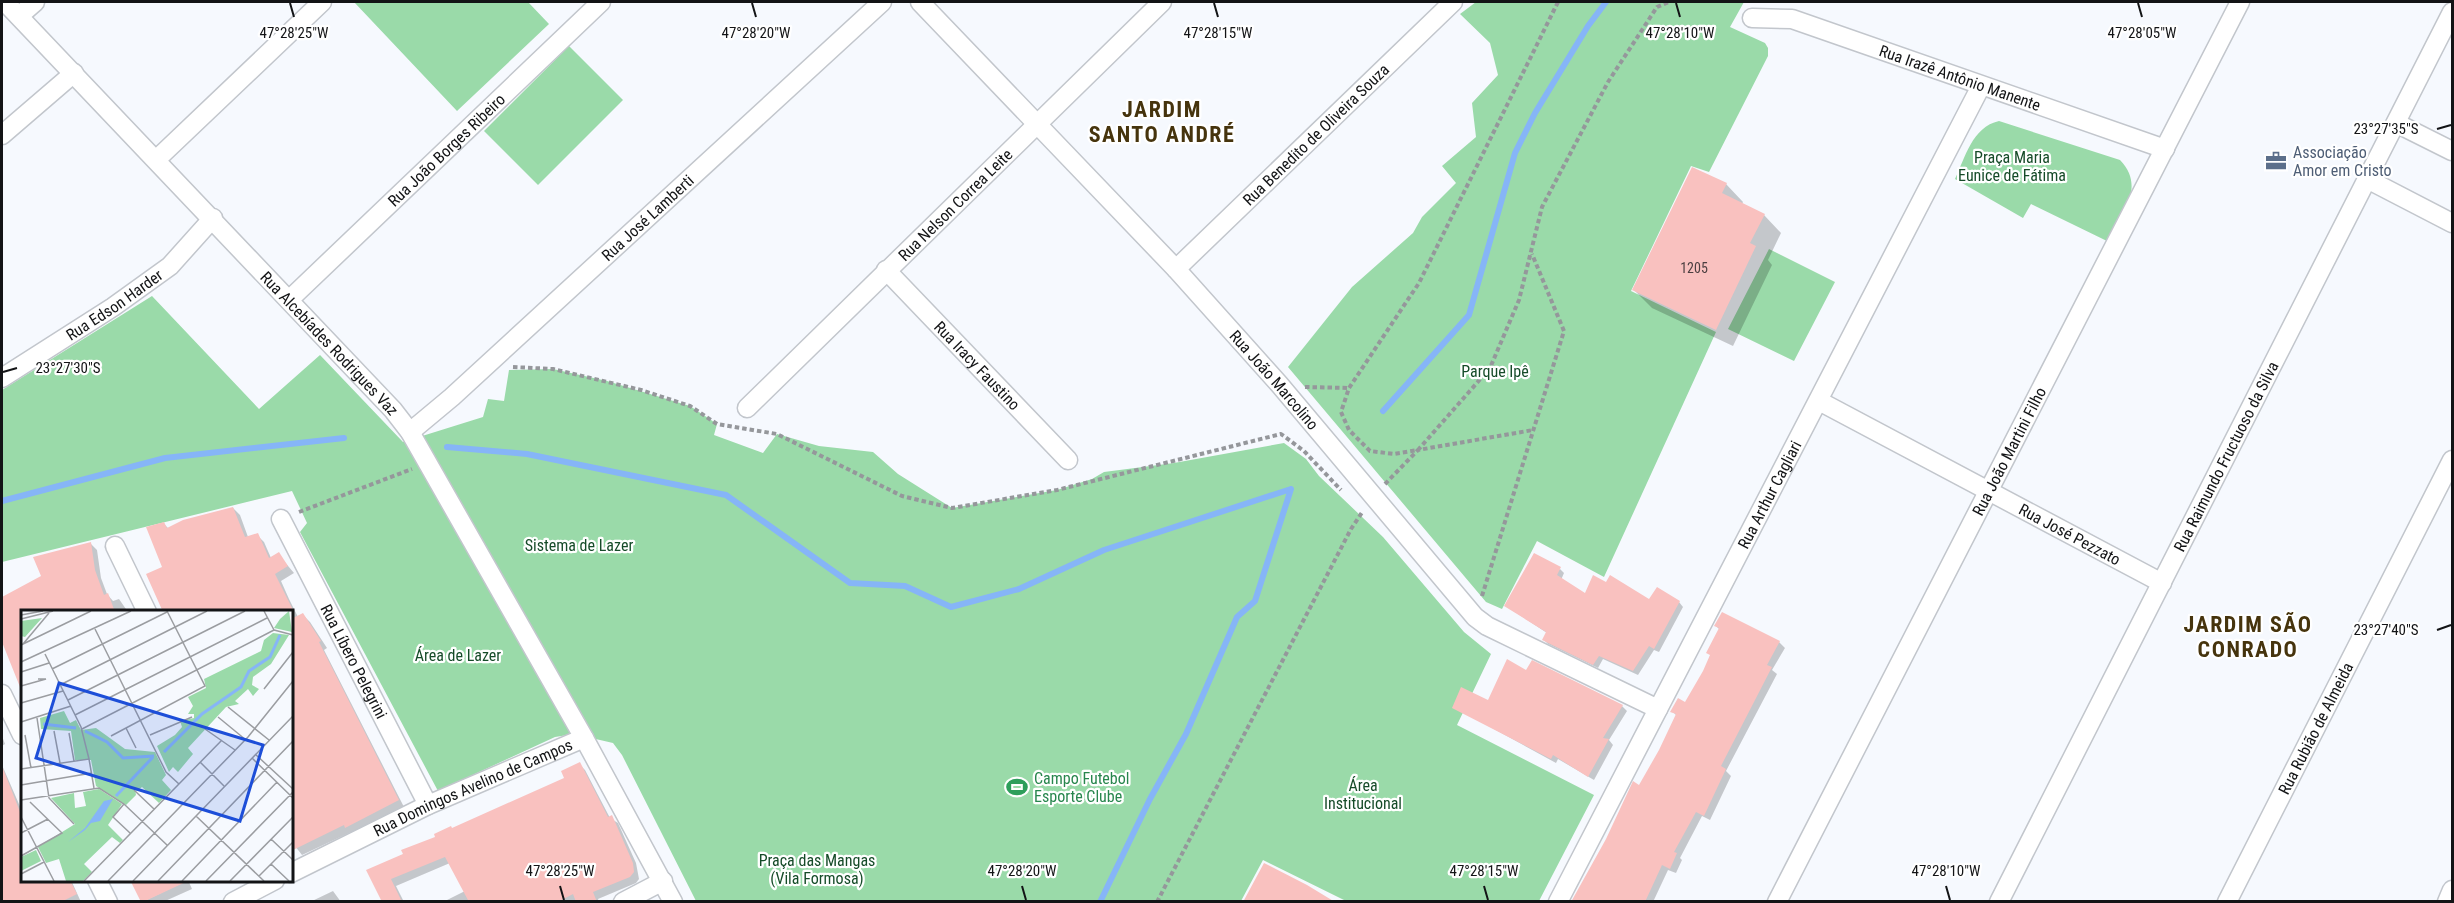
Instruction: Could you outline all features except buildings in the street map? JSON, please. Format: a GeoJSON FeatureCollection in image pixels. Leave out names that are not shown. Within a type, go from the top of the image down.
{"type":"FeatureCollection","features":[{"type":"Feature","properties":{"kind":"street","name":"Rua Alcebíades Rodrigues Vaz"},"geometry":{"type":"LineString","coordinates":[[5,2],[157,159],[393,410],[410,432],[584,738]]}},
{"type":"Feature","properties":{"kind":"street"},"geometry":{"type":"LineString","coordinates":[[19,16],[35,2]]}},
{"type":"Feature","properties":{"kind":"street"},"geometry":{"type":"LineString","coordinates":[[157,159],[322,2]]}},
{"type":"Feature","properties":{"kind":"street","name":"Rua João Borges Ribeiro"},"geometry":{"type":"LineString","coordinates":[[290,299],[601,2]]}},
{"type":"Feature","properties":{"kind":"street","name":"Rua José Lamberti"},"geometry":{"type":"LineString","coordinates":[[410,432],[486,366],[882,2]]}},
{"type":"Feature","properties":{"kind":"street","name":"Rua João Marcolino"},"geometry":{"type":"LineString","coordinates":[[921,2],[1176,269],[1279,384],[1369,503],[1475,617],[1487,627],[1658,709]]}},
{"type":"Feature","properties":{"kind":"street","name":"Rua Nelson Correa Leite"},"geometry":{"type":"LineString","coordinates":[[747,408],[1162,2]]}},
{"type":"Feature","properties":{"kind":"street","name":"Rua Benedito de Oliveira Souza"},"geometry":{"type":"LineString","coordinates":[[1176,269],[1453,2]]}},
{"type":"Feature","properties":{"kind":"street","name":"Rua João Martini Filho"},"geometry":{"type":"LineString","coordinates":[[1777,902],[2240,2]]}},
{"type":"Feature","properties":{"kind":"street","name":"Rua Raimundo Fructuoso da Silva"},"geometry":{"type":"LineString","coordinates":[[1999,902],[2452,12]]}},
{"type":"Feature","properties":{"kind":"street","name":"Rua Irazê Antônio Manente"},"geometry":{"type":"LineString","coordinates":[[1752,18],[1792,19],[2166,149]]}},
{"type":"Feature","properties":{"kind":"street"},"geometry":{"type":"LineString","coordinates":[[2,135],[74,73]]}},
{"type":"Feature","properties":{"kind":"street","name":"Rua Arthur Cagliari"},"geometry":{"type":"LineString","coordinates":[[1558,902],[1981,86]]}},
{"type":"Feature","properties":{"kind":"street"},"geometry":{"type":"LineString","coordinates":[[2396,123],[2452,151]]}},
{"type":"Feature","properties":{"kind":"street"},"geometry":{"type":"LineString","coordinates":[[2367,179],[2452,223]]}},
{"type":"Feature","properties":{"kind":"street","name":"Rua Edson Harder"},"geometry":{"type":"LineString","coordinates":[[2,378],[113,307],[170,266],[213,218]]}},
{"type":"Feature","properties":{"kind":"street","name":"Rua Iracy Faustino"},"geometry":{"type":"LineString","coordinates":[[886,270],[1068,460]]}},
{"type":"Feature","properties":{"kind":"street","name":"Rua José Pezzato"},"geometry":{"type":"LineString","coordinates":[[1819,401],[2162,583]]}},
{"type":"Feature","properties":{"kind":"street","name":"Rua Rubião de Almeida"},"geometry":{"type":"LineString","coordinates":[[2227,902],[2452,460]]}},
{"type":"Feature","properties":{"kind":"street","name":"Rua Líbero Pelegrini"},"geometry":{"type":"LineString","coordinates":[[281,519],[428,805]]}},
{"type":"Feature","properties":{"kind":"street"},"geometry":{"type":"LineString","coordinates":[[115,546],[146,610]]}},
{"type":"Feature","properties":{"kind":"street"},"geometry":{"type":"LineString","coordinates":[[2,694],[21,733]]}},
{"type":"Feature","properties":{"kind":"street","name":"Rua Domingos Avelino de Campos"},"geometry":{"type":"LineString","coordinates":[[292,873],[428,805],[584,738],[673,902]]}},
{"type":"Feature","properties":{"kind":"street"},"geometry":{"type":"LineString","coordinates":[[623,902],[663,881]]}},
{"type":"Feature","properties":{"kind":"street"},"geometry":{"type":"LineString","coordinates":[[98,882],[108,902]]}},
{"type":"Feature","properties":{"kind":"street"},"geometry":{"type":"LineString","coordinates":[[233,902],[271,882]]}},
{"type":"Feature","properties":{"kind":"street"},"geometry":{"type":"LineString","coordinates":[[2447,902],[2452,890]]}},
{"type":"Feature","properties":{"kind":"path"},"geometry":{"type":"LineString","coordinates":[[1533,430],[1394,454],[1370,451],[1349,430],[1341,412],[1349,388],[1419,283],[1558,2]]}},
{"type":"Feature","properties":{"kind":"path"},"geometry":{"type":"LineString","coordinates":[[1157,902],[1351,529],[1369,503],[1490,368],[1520,300],[1542,207],[1608,82],[1657,7],[1669,2]]}},
{"type":"Feature","properties":{"kind":"path"},"geometry":{"type":"LineString","coordinates":[[1475,617],[1564,331],[1531,252]]}},
{"type":"Feature","properties":{"kind":"path"},"geometry":{"type":"LineString","coordinates":[[486,366],[553,369],[640,390],[690,406],[717,424],[777,434],[902,496],[952,508],[1057,490],[1281,434],[1304,451],[1333,484],[1349,496]]}},
{"type":"Feature","properties":{"kind":"path"},"geometry":{"type":"LineString","coordinates":[[1279,384],[1349,388]]}},
{"type":"Feature","properties":{"kind":"path"},"geometry":{"type":"LineString","coordinates":[[281,519],[427,464]]}},
{"type":"Feature","properties":{"kind":"path"},"geometry":{"type":"LineString","coordinates":[[1357,503],[1369,503]]}},
{"type":"Feature","properties":{"kind":"green space"},"geometry":{"type":"Polygon","coordinates":[[[354,2],[528,2],[549,24],[457,111],[354,2]]]}},
{"type":"Feature","properties":{"kind":"green space","name":"Parque Ipê"},"geometry":{"type":"Polygon","coordinates":[[[1476,2],[1744,2],[1730,27],[1765,43],[1768,48],[1768,56],[1709,172],[1691,166],[1631,291],[1716,332],[1604,577],[1537,541],[1502,609],[1486,602],[1288,367],[1352,287],[1413,233],[1422,217],[1456,183],[1442,166],[1476,137],[1472,103],[1498,75],[1490,43],[1460,14],[1476,2]]]}},
{"type":"Feature","properties":{"kind":"green space"},"geometry":{"type":"Polygon","coordinates":[[[569,46],[623,100],[538,185],[484,131],[569,46]]]}},
{"type":"Feature","properties":{"kind":"green space","name":"Praça Maria Eunice de Fátima"},"geometry":{"type":"Polygon","coordinates":[[[1999,121],[2120,160],[2128,170],[2131,191],[2125,211],[2109,242],[2031,204],[2023,218],[1955,179],[1976,136],[1990,124],[1999,121]]]}},
{"type":"Feature","properties":{"kind":"green space"},"geometry":{"type":"Polygon","coordinates":[[[1769,249],[1835,282],[1794,361],[1728,329],[1769,249]]]}},
{"type":"Feature","properties":{"kind":"green space"},"geometry":{"type":"Polygon","coordinates":[[[152,296],[259,409],[320,355],[403,442],[483,417],[488,399],[504,401],[509,370],[553,369],[607,381],[690,406],[717,424],[714,435],[763,453],[777,434],[819,446],[873,452],[898,474],[952,508],[1057,490],[1092,479],[1104,472],[1174,463],[1284,443],[1306,459],[1319,476],[1383,537],[1464,632],[1491,654],[1457,725],[1594,795],[1539,901],[1346,901],[1263,860],[1241,901],[696,901],[622,755],[613,743],[574,734],[555,737],[438,791],[300,532],[307,523],[292,491],[2,562],[2,390],[152,296]]]}},
{"type":"Feature","properties":{"kind":"waterway"},"geometry":{"type":"LineString","coordinates":[[1383,411],[1469,315],[1515,153],[1535,113],[1588,26],[1606,2]]}},
{"type":"Feature","properties":{"kind":"waterway"},"geometry":{"type":"LineString","coordinates":[[2,501],[165,458],[344,438]]}},
{"type":"Feature","properties":{"kind":"waterway"},"geometry":{"type":"LineString","coordinates":[[447,447],[527,454],[726,495],[850,583],[905,586],[951,607],[1019,589],[1104,550],[1291,489]]}},
{"type":"Feature","properties":{"kind":"waterway"},"geometry":{"type":"LineString","coordinates":[[1100,902],[1150,799],[1186,734],[1237,617],[1255,601],[1291,489]]}},
{"type":"Feature","properties":{"kind":"place","name":"Associação Amor em Cristo"},"geometry":{"type":"Point","coordinates":[2276,161]}},
{"type":"Feature","properties":{"kind":"place","name":"Campo Futebol Esporte Clube"},"geometry":{"type":"Point","coordinates":[1017,787]}},
{"type":"Feature","properties":{"kind":"district","name":"JARDIM SANTO ANDRÉ"},"geometry":{"type":"Point","coordinates":[1162,122]}},
{"type":"Feature","properties":{"kind":"district","name":"JARDIM SÃO CONRADO"},"geometry":{"type":"Point","coordinates":[2248,636]}},
{"type":"Feature","properties":{"kind":"park label","name":"Sistema de Lazer"},"geometry":{"type":"Point","coordinates":[579,545]}},
{"type":"Feature","properties":{"kind":"park label","name":"Área de Lazer"},"geometry":{"type":"Point","coordinates":[458,655]}},
{"type":"Feature","properties":{"kind":"park label","name":"Área Institucional"},"geometry":{"type":"Point","coordinates":[1363,794]}},
{"type":"Feature","properties":{"kind":"park label","name":"Praça das Mangas (Vila Formosa)"},"geometry":{"type":"Point","coordinates":[817,869]}}]}
